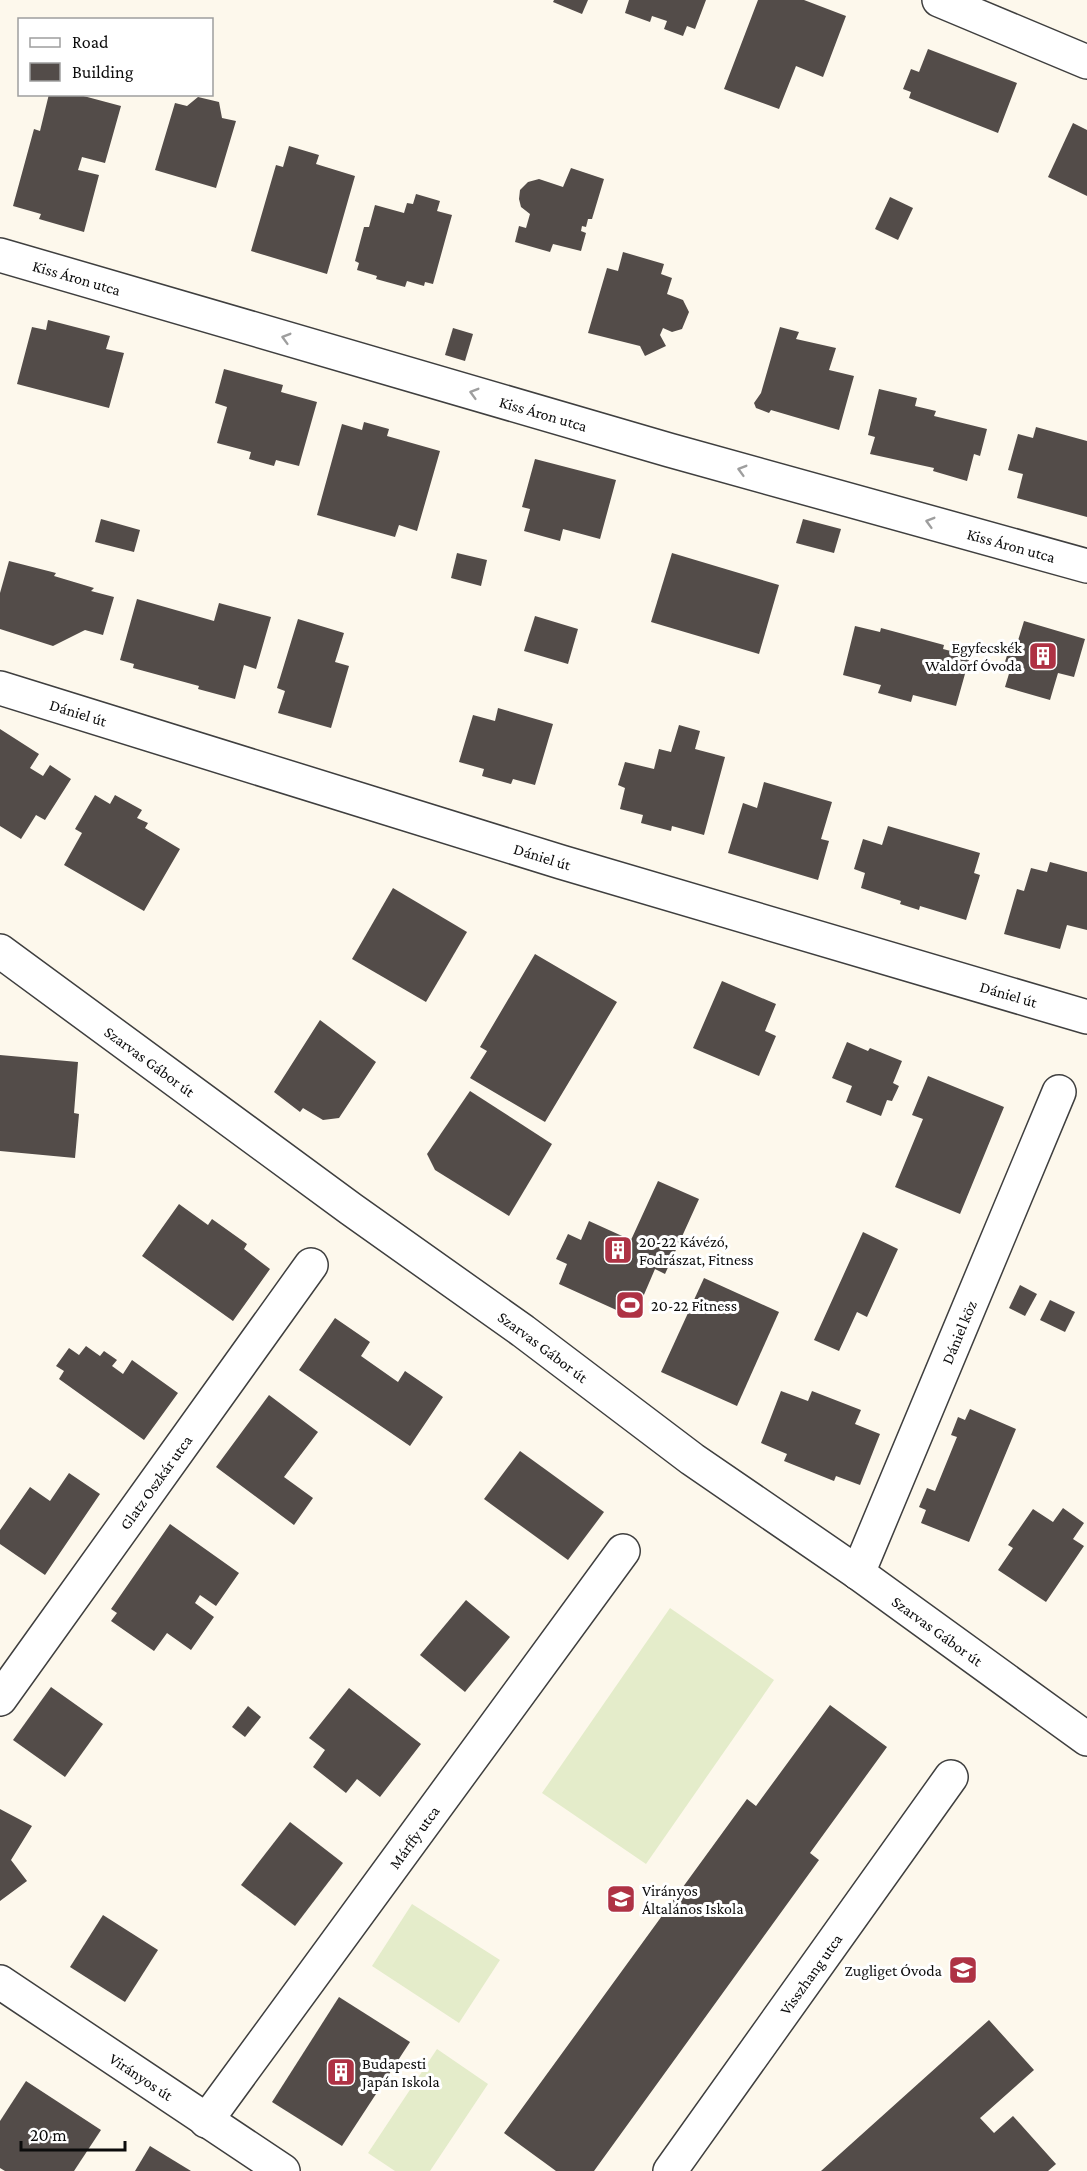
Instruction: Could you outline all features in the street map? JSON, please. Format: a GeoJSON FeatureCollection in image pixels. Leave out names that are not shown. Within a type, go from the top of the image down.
{"type":"FeatureCollection","features":[{"type":"Feature","properties":{"kind":"street"},"geometry":{"type":"LineString","coordinates":[[939,0],[1087,62]]}},
{"type":"Feature","properties":{"kind":"street","name":"Kiss Áron utca"},"geometry":{"type":"LineString","coordinates":[[0,255],[669,450],[1087,566]]}},
{"type":"Feature","properties":{"kind":"street","name":"Dániel út"},"geometry":{"type":"LineString","coordinates":[[0,688],[561,862],[1087,1017]]}},
{"type":"Feature","properties":{"kind":"street","name":"Szarvas Gábor út"},"geometry":{"type":"LineString","coordinates":[[0,951],[351,1209],[523,1331],[693,1459],[858,1573],[1087,1738]]}},
{"type":"Feature","properties":{"kind":"street","name":"Dániel köz"},"geometry":{"type":"LineString","coordinates":[[858,1573],[1059,1092]]}},
{"type":"Feature","properties":{"kind":"street","name":"Glatz Oszkár utca"},"geometry":{"type":"LineString","coordinates":[[0,1699],[310,1265]]}},
{"type":"Feature","properties":{"kind":"street","name":"Márffy utca"},"geometry":{"type":"LineString","coordinates":[[206,2121],[623,1551]]}},
{"type":"Feature","properties":{"kind":"street","name":"Visszhang utca"},"geometry":{"type":"LineString","coordinates":[[670,2171],[951,1777]]}},
{"type":"Feature","properties":{"kind":"street","name":"Virányos út"},"geometry":{"type":"LineString","coordinates":[[0,1982],[283,2171]]}},
{"type":"Feature","properties":{"kind":"green space"},"geometry":{"type":"Polygon","coordinates":[[[670,1608],[774,1680],[646,1864],[542,1793],[670,1608]]]}},
{"type":"Feature","properties":{"kind":"green space"},"geometry":{"type":"Polygon","coordinates":[[[412,1904],[500,1960],[459,2023],[372,1966],[412,1904]]]}},
{"type":"Feature","properties":{"kind":"green space"},"geometry":{"type":"Polygon","coordinates":[[[437,2049],[488,2084],[430,2171],[395,2171],[368,2153],[437,2049]]]}},
{"type":"Feature","properties":{"kind":"building"},"geometry":{"type":"Polygon","coordinates":[[[554,0],[588,0],[582,14],[553,2],[554,0]]]}},
{"type":"Feature","properties":{"kind":"building"},"geometry":{"type":"Polygon","coordinates":[[[629,0],[706,0],[695,29],[687,26],[683,36],[664,29],[667,21],[652,16],[650,22],[625,13],[629,0]]]}},
{"type":"Feature","properties":{"kind":"building"},"geometry":{"type":"Polygon","coordinates":[[[758,0],[804,0],[846,16],[823,77],[796,66],[779,109],[724,89],[758,0]]]}},
{"type":"Feature","properties":{"kind":"building"},"geometry":{"type":"Polygon","coordinates":[[[928,49],[1017,83],[998,133],[909,98],[911,92],[903,89],[911,69],[919,72],[928,49]]]}},
{"type":"Feature","properties":{"kind":"building"},"geometry":{"type":"Polygon","coordinates":[[[49,96],[84,96],[121,106],[105,163],[82,157],[78,170],[99,175],[84,232],[39,219],[41,214],[13,206],[34,129],[40,131],[49,96]]]}},
{"type":"Feature","properties":{"kind":"building"},"geometry":{"type":"Polygon","coordinates":[[[198,97],[219,102],[222,118],[236,121],[216,188],[155,170],[175,103],[187,106],[198,97]]]}},
{"type":"Feature","properties":{"kind":"building"},"geometry":{"type":"Polygon","coordinates":[[[1073,123],[1087,130],[1087,196],[1048,177],[1073,123]]]}},
{"type":"Feature","properties":{"kind":"building"},"geometry":{"type":"Polygon","coordinates":[[[289,146],[319,155],[316,164],[355,176],[327,274],[251,251],[276,165],[283,167],[289,146]]]}},
{"type":"Feature","properties":{"kind":"building"},"geometry":{"type":"Polygon","coordinates":[[[571,168],[604,179],[592,219],[588,219],[586,227],[582,226],[581,231],[586,233],[581,251],[553,244],[550,252],[515,242],[519,226],[526,228],[530,214],[521,207],[520,190],[528,182],[539,179],[563,187],[571,168]]]}},
{"type":"Feature","properties":{"kind":"building"},"geometry":{"type":"Polygon","coordinates":[[[416,194],[440,201],[437,211],[452,215],[433,284],[425,282],[424,286],[407,281],[405,287],[376,279],[377,276],[357,270],[359,263],[355,261],[364,227],[369,227],[375,205],[404,213],[407,203],[413,204],[416,194]]]}},
{"type":"Feature","properties":{"kind":"building"},"geometry":{"type":"Polygon","coordinates":[[[890,197],[913,208],[898,240],[875,229],[890,197]]]}},
{"type":"Feature","properties":{"kind":"building"},"geometry":{"type":"Polygon","coordinates":[[[623,252],[664,264],[661,274],[672,278],[667,294],[683,300],[689,312],[682,329],[672,332],[663,328],[660,335],[666,346],[645,356],[640,346],[588,333],[607,268],[618,271],[623,252]]]}},
{"type":"Feature","properties":{"kind":"building"},"geometry":{"type":"Polygon","coordinates":[[[48,320],[110,336],[106,349],[124,353],[109,408],[17,384],[32,327],[46,330],[48,320]]]}},
{"type":"Feature","properties":{"kind":"building"},"geometry":{"type":"Polygon","coordinates":[[[780,327],[799,332],[796,339],[836,348],[829,370],[854,376],[839,430],[771,410],[769,413],[756,408],[754,403],[761,393],[780,327]]]}},
{"type":"Feature","properties":{"kind":"building"},"geometry":{"type":"Polygon","coordinates":[[[453,328],[473,334],[465,361],[445,355],[453,328]]]}},
{"type":"Feature","properties":{"kind":"building"},"geometry":{"type":"Polygon","coordinates":[[[224,369],[283,385],[281,392],[317,402],[299,466],[276,460],[274,466],[249,459],[251,452],[217,443],[227,407],[215,403],[224,369]]]}},
{"type":"Feature","properties":{"kind":"building"},"geometry":{"type":"Polygon","coordinates":[[[879,389],[917,398],[915,406],[936,411],[934,416],[987,429],[980,456],[974,454],[967,481],[933,471],[934,468],[870,454],[875,437],[868,435],[879,389]]]}},
{"type":"Feature","properties":{"kind":"building"},"geometry":{"type":"Polygon","coordinates":[[[364,422],[389,429],[387,436],[440,451],[417,531],[399,525],[395,537],[317,515],[342,424],[362,430],[364,422]]]}},
{"type":"Feature","properties":{"kind":"building"},"geometry":{"type":"Polygon","coordinates":[[[1036,427],[1087,441],[1087,517],[1017,498],[1023,474],[1008,470],[1018,434],[1033,438],[1036,427]]]}},
{"type":"Feature","properties":{"kind":"building"},"geometry":{"type":"Polygon","coordinates":[[[535,459],[616,480],[600,539],[563,529],[560,541],[524,531],[530,509],[522,507],[535,459]]]}},
{"type":"Feature","properties":{"kind":"building"},"geometry":{"type":"Polygon","coordinates":[[[101,519],[140,530],[134,552],[95,542],[101,519]]]}},
{"type":"Feature","properties":{"kind":"building"},"geometry":{"type":"Polygon","coordinates":[[[803,519],[841,529],[834,553],[796,543],[803,519]]]}},
{"type":"Feature","properties":{"kind":"building"},"geometry":{"type":"Polygon","coordinates":[[[457,553],[487,560],[481,586],[451,578],[457,553]]]}},
{"type":"Feature","properties":{"kind":"building"},"geometry":{"type":"Polygon","coordinates":[[[672,553],[779,585],[759,654],[651,622],[672,553]]]}},
{"type":"Feature","properties":{"kind":"building"},"geometry":{"type":"Polygon","coordinates":[[[9,561],[56,573],[54,576],[94,588],[91,591],[114,597],[103,635],[85,630],[53,646],[0,629],[0,593],[9,561]]]}},
{"type":"Feature","properties":{"kind":"building"},"geometry":{"type":"Polygon","coordinates":[[[137,599],[214,621],[219,603],[271,617],[256,669],[244,665],[235,699],[198,689],[199,686],[133,668],[134,664],[120,660],[137,599]]]}},
{"type":"Feature","properties":{"kind":"building"},"geometry":{"type":"Polygon","coordinates":[[[535,616],[578,629],[568,664],[524,651],[535,616]]]}},
{"type":"Feature","properties":{"kind":"building"},"geometry":{"type":"Polygon","coordinates":[[[298,619],[344,633],[335,662],[349,666],[331,728],[278,713],[285,691],[277,688],[298,619]]]}},
{"type":"Feature","properties":{"kind":"building","name":"Egyfecskék Waldorf Óvoda"},"geometry":{"type":"Polygon","coordinates":[[[1024,621],[1085,639],[1074,677],[1058,673],[1050,700],[1005,687],[1011,667],[1004,665],[1010,646],[1016,647],[1024,621]]]}},
{"type":"Feature","properties":{"kind":"building"},"geometry":{"type":"Polygon","coordinates":[[[855,626],[880,632],[881,628],[944,645],[943,649],[970,656],[956,706],[913,695],[911,702],[878,693],[881,685],[843,675],[855,626]]]}},
{"type":"Feature","properties":{"kind":"building"},"geometry":{"type":"Polygon","coordinates":[[[498,708],[553,724],[535,785],[513,779],[511,784],[482,776],[484,769],[459,762],[473,715],[495,721],[498,708]]]}},
{"type":"Feature","properties":{"kind":"building"},"geometry":{"type":"Polygon","coordinates":[[[679,725],[700,731],[695,749],[725,757],[704,835],[672,826],[671,831],[641,823],[643,815],[620,809],[625,788],[618,785],[625,762],[654,769],[659,749],[671,752],[679,725]]]}},
{"type":"Feature","properties":{"kind":"building"},"geometry":{"type":"Polygon","coordinates":[[[0,729],[39,754],[30,768],[43,776],[50,765],[71,779],[45,820],[36,815],[21,839],[0,826],[0,729]]]}},
{"type":"Feature","properties":{"kind":"building"},"geometry":{"type":"Polygon","coordinates":[[[764,782],[832,802],[821,839],[829,841],[818,880],[728,853],[743,803],[757,808],[764,782]]]}},
{"type":"Feature","properties":{"kind":"building"},"geometry":{"type":"Polygon","coordinates":[[[95,795],[110,804],[115,795],[142,810],[137,818],[148,823],[145,828],[180,849],[144,911],[64,865],[82,833],[75,829],[95,795]]]}},
{"type":"Feature","properties":{"kind":"building"},"geometry":{"type":"Polygon","coordinates":[[[888,826],[980,853],[974,873],[980,875],[966,920],[920,906],[919,910],[900,904],[901,901],[861,888],[865,873],[854,869],[863,839],[882,845],[888,826]]]}},
{"type":"Feature","properties":{"kind":"building"},"geometry":{"type":"Polygon","coordinates":[[[1050,862],[1087,872],[1087,930],[1067,925],[1060,949],[1004,934],[1017,889],[1024,891],[1031,868],[1047,872],[1050,862]]]}},
{"type":"Feature","properties":{"kind":"building"},"geometry":{"type":"Polygon","coordinates":[[[393,888],[467,932],[426,1002],[352,959],[393,888]]]}},
{"type":"Feature","properties":{"kind":"building"},"geometry":{"type":"Polygon","coordinates":[[[535,954],[617,1002],[545,1122],[470,1078],[487,1051],[480,1047],[535,954]]]}},
{"type":"Feature","properties":{"kind":"building"},"geometry":{"type":"Polygon","coordinates":[[[722,981],[776,1004],[765,1031],[776,1036],[759,1076],[693,1048],[722,981]]]}},
{"type":"Feature","properties":{"kind":"building"},"geometry":{"type":"Polygon","coordinates":[[[320,1020],[376,1062],[339,1118],[323,1120],[303,1108],[300,1112],[274,1092],[320,1020]]]}},
{"type":"Feature","properties":{"kind":"building"},"geometry":{"type":"Polygon","coordinates":[[[847,1042],[868,1051],[870,1048],[902,1061],[893,1083],[899,1086],[892,1101],[887,1100],[881,1116],[846,1102],[852,1086],[832,1078],[847,1042]]]}},
{"type":"Feature","properties":{"kind":"building"},"geometry":{"type":"Polygon","coordinates":[[[0,1055],[78,1062],[74,1113],[79,1114],[75,1158],[0,1151],[0,1055]]]}},
{"type":"Feature","properties":{"kind":"building"},"geometry":{"type":"Polygon","coordinates":[[[928,1076],[1004,1107],[960,1214],[895,1187],[923,1119],[912,1115],[928,1076]]]}},
{"type":"Feature","properties":{"kind":"building"},"geometry":{"type":"Polygon","coordinates":[[[470,1091],[552,1144],[509,1216],[435,1170],[427,1154],[470,1091]]]}},
{"type":"Feature","properties":{"kind":"building","name":"20-22 Kávézó, Fodrászat, Fitness"},"geometry":{"type":"Polygon","coordinates":[[[658,1181],[699,1199],[665,1274],[655,1269],[634,1318],[559,1284],[567,1264],[556,1259],[568,1234],[581,1240],[589,1221],[631,1240],[658,1181]]]}},
{"type":"Feature","properties":{"kind":"building"},"geometry":{"type":"Polygon","coordinates":[[[179,1204],[208,1225],[212,1219],[247,1244],[244,1249],[270,1269],[233,1321],[142,1256],[179,1204]]]}},
{"type":"Feature","properties":{"kind":"building"},"geometry":{"type":"Polygon","coordinates":[[[863,1232],[898,1249],[867,1317],[857,1312],[839,1351],[814,1340],[863,1232]]]}},
{"type":"Feature","properties":{"kind":"building"},"geometry":{"type":"Polygon","coordinates":[[[704,1278],[779,1312],[737,1406],[661,1372],[704,1278]]]}},
{"type":"Feature","properties":{"kind":"building"},"geometry":{"type":"Polygon","coordinates":[[[1020,1285],[1037,1294],[1025,1316],[1009,1308],[1020,1285]]]}},
{"type":"Feature","properties":{"kind":"building"},"geometry":{"type":"Polygon","coordinates":[[[1050,1300],[1075,1312],[1065,1332],[1040,1320],[1050,1300]]]}},
{"type":"Feature","properties":{"kind":"building"},"geometry":{"type":"Polygon","coordinates":[[[335,1318],[370,1342],[361,1356],[398,1382],[405,1371],[443,1397],[410,1446],[299,1370],[335,1318]]]}},
{"type":"Feature","properties":{"kind":"building"},"geometry":{"type":"Polygon","coordinates":[[[86,1346],[100,1356],[104,1351],[117,1360],[112,1366],[123,1374],[132,1360],[178,1393],[144,1440],[59,1379],[64,1371],[56,1366],[69,1348],[79,1355],[86,1346]]]}},
{"type":"Feature","properties":{"kind":"building"},"geometry":{"type":"Polygon","coordinates":[[[781,1391],[808,1401],[812,1391],[861,1410],[855,1424],[880,1434],[860,1485],[836,1476],[834,1481],[784,1461],[787,1454],[761,1443],[781,1391]]]}},
{"type":"Feature","properties":{"kind":"building"},"geometry":{"type":"Polygon","coordinates":[[[269,1395],[318,1432],[284,1477],[313,1498],[294,1525],[216,1467],[269,1395]]]}},
{"type":"Feature","properties":{"kind":"building"},"geometry":{"type":"Polygon","coordinates":[[[970,1409],[1016,1429],[969,1542],[921,1523],[926,1510],[919,1507],[927,1488],[935,1491],[957,1437],[951,1435],[958,1417],[965,1420],[970,1409]]]}},
{"type":"Feature","properties":{"kind":"building"},"geometry":{"type":"Polygon","coordinates":[[[520,1451],[604,1512],[568,1560],[484,1499],[520,1451]]]}},
{"type":"Feature","properties":{"kind":"building"},"geometry":{"type":"Polygon","coordinates":[[[69,1473],[100,1494],[45,1575],[0,1544],[0,1530],[30,1487],[50,1501],[69,1473]]]}},
{"type":"Feature","properties":{"kind":"building"},"geometry":{"type":"Polygon","coordinates":[[[1063,1508],[1084,1523],[1073,1539],[1084,1546],[1046,1602],[998,1570],[1013,1548],[1008,1545],[1033,1509],[1053,1522],[1063,1508]]]}},
{"type":"Feature","properties":{"kind":"building"},"geometry":{"type":"Polygon","coordinates":[[[170,1524],[239,1573],[216,1606],[200,1595],[195,1603],[214,1617],[191,1650],[167,1633],[154,1651],[111,1621],[117,1613],[111,1609],[170,1524]]]}},
{"type":"Feature","properties":{"kind":"building"},"geometry":{"type":"Polygon","coordinates":[[[466,1600],[510,1637],[465,1692],[420,1655],[466,1600]]]}},
{"type":"Feature","properties":{"kind":"building"},"geometry":{"type":"Polygon","coordinates":[[[51,1687],[103,1724],[65,1777],[13,1740],[51,1687]]]}},
{"type":"Feature","properties":{"kind":"building"},"geometry":{"type":"Polygon","coordinates":[[[349,1688],[421,1744],[380,1797],[357,1779],[346,1793],[313,1767],[325,1750],[309,1738],[349,1688]]]}},
{"type":"Feature","properties":{"kind":"building","name":"Virányos Általános Iskola"},"geometry":{"type":"Polygon","coordinates":[[[830,1705],[887,1747],[810,1853],[819,1860],[594,2171],[556,2171],[504,2133],[747,1799],[756,1806],[830,1705]]]}},
{"type":"Feature","properties":{"kind":"building"},"geometry":{"type":"Polygon","coordinates":[[[248,1706],[261,1717],[245,1737],[232,1727],[248,1706]]]}},
{"type":"Feature","properties":{"kind":"building"},"geometry":{"type":"Polygon","coordinates":[[[0,1809],[32,1826],[11,1860],[27,1881],[0,1901],[0,1809]]]}},
{"type":"Feature","properties":{"kind":"building"},"geometry":{"type":"Polygon","coordinates":[[[290,1822],[343,1863],[295,1926],[241,1885],[290,1822]]]}},
{"type":"Feature","properties":{"kind":"building"},"geometry":{"type":"Polygon","coordinates":[[[103,1915],[158,1950],[125,2002],[70,1967],[103,1915]]]}},
{"type":"Feature","properties":{"kind":"building","name":"Budapesti Japán Iskola"},"geometry":{"type":"Polygon","coordinates":[[[339,1997],[410,2042],[342,2146],[272,2102],[339,1997]]]}},
{"type":"Feature","properties":{"kind":"building"},"geometry":{"type":"Polygon","coordinates":[[[989,2020],[1034,2070],[980,2118],[994,2133],[1013,2116],[1056,2164],[1048,2171],[821,2171],[989,2020]]]}},
{"type":"Feature","properties":{"kind":"building"},"geometry":{"type":"Polygon","coordinates":[[[26,2081],[101,2130],[74,2171],[5,2171],[0,2168],[0,2121],[26,2081]]]}},
{"type":"Feature","properties":{"kind":"building"},"geometry":{"type":"Polygon","coordinates":[[[150,2146],[191,2171],[135,2171],[150,2146]]]}},
{"type":"Feature","properties":{"kind":"place","name":"Egyfecskék Waldorf Óvoda"},"geometry":{"type":"Point","coordinates":[1043,656]}},
{"type":"Feature","properties":{"kind":"place","name":"20-22 Kávézó, Fodrászat, Fitness"},"geometry":{"type":"Point","coordinates":[618,1250]}},
{"type":"Feature","properties":{"kind":"place","name":"20-22 Fitness"},"geometry":{"type":"Point","coordinates":[630,1305]}},
{"type":"Feature","properties":{"kind":"place","name":"Virányos Általános Iskola"},"geometry":{"type":"Point","coordinates":[621,1899]}},
{"type":"Feature","properties":{"kind":"place","name":"Zugliget Óvoda"},"geometry":{"type":"Point","coordinates":[963,1970]}},
{"type":"Feature","properties":{"kind":"place","name":"Budapesti Japán Iskola"},"geometry":{"type":"Point","coordinates":[341,2072]}}]}
